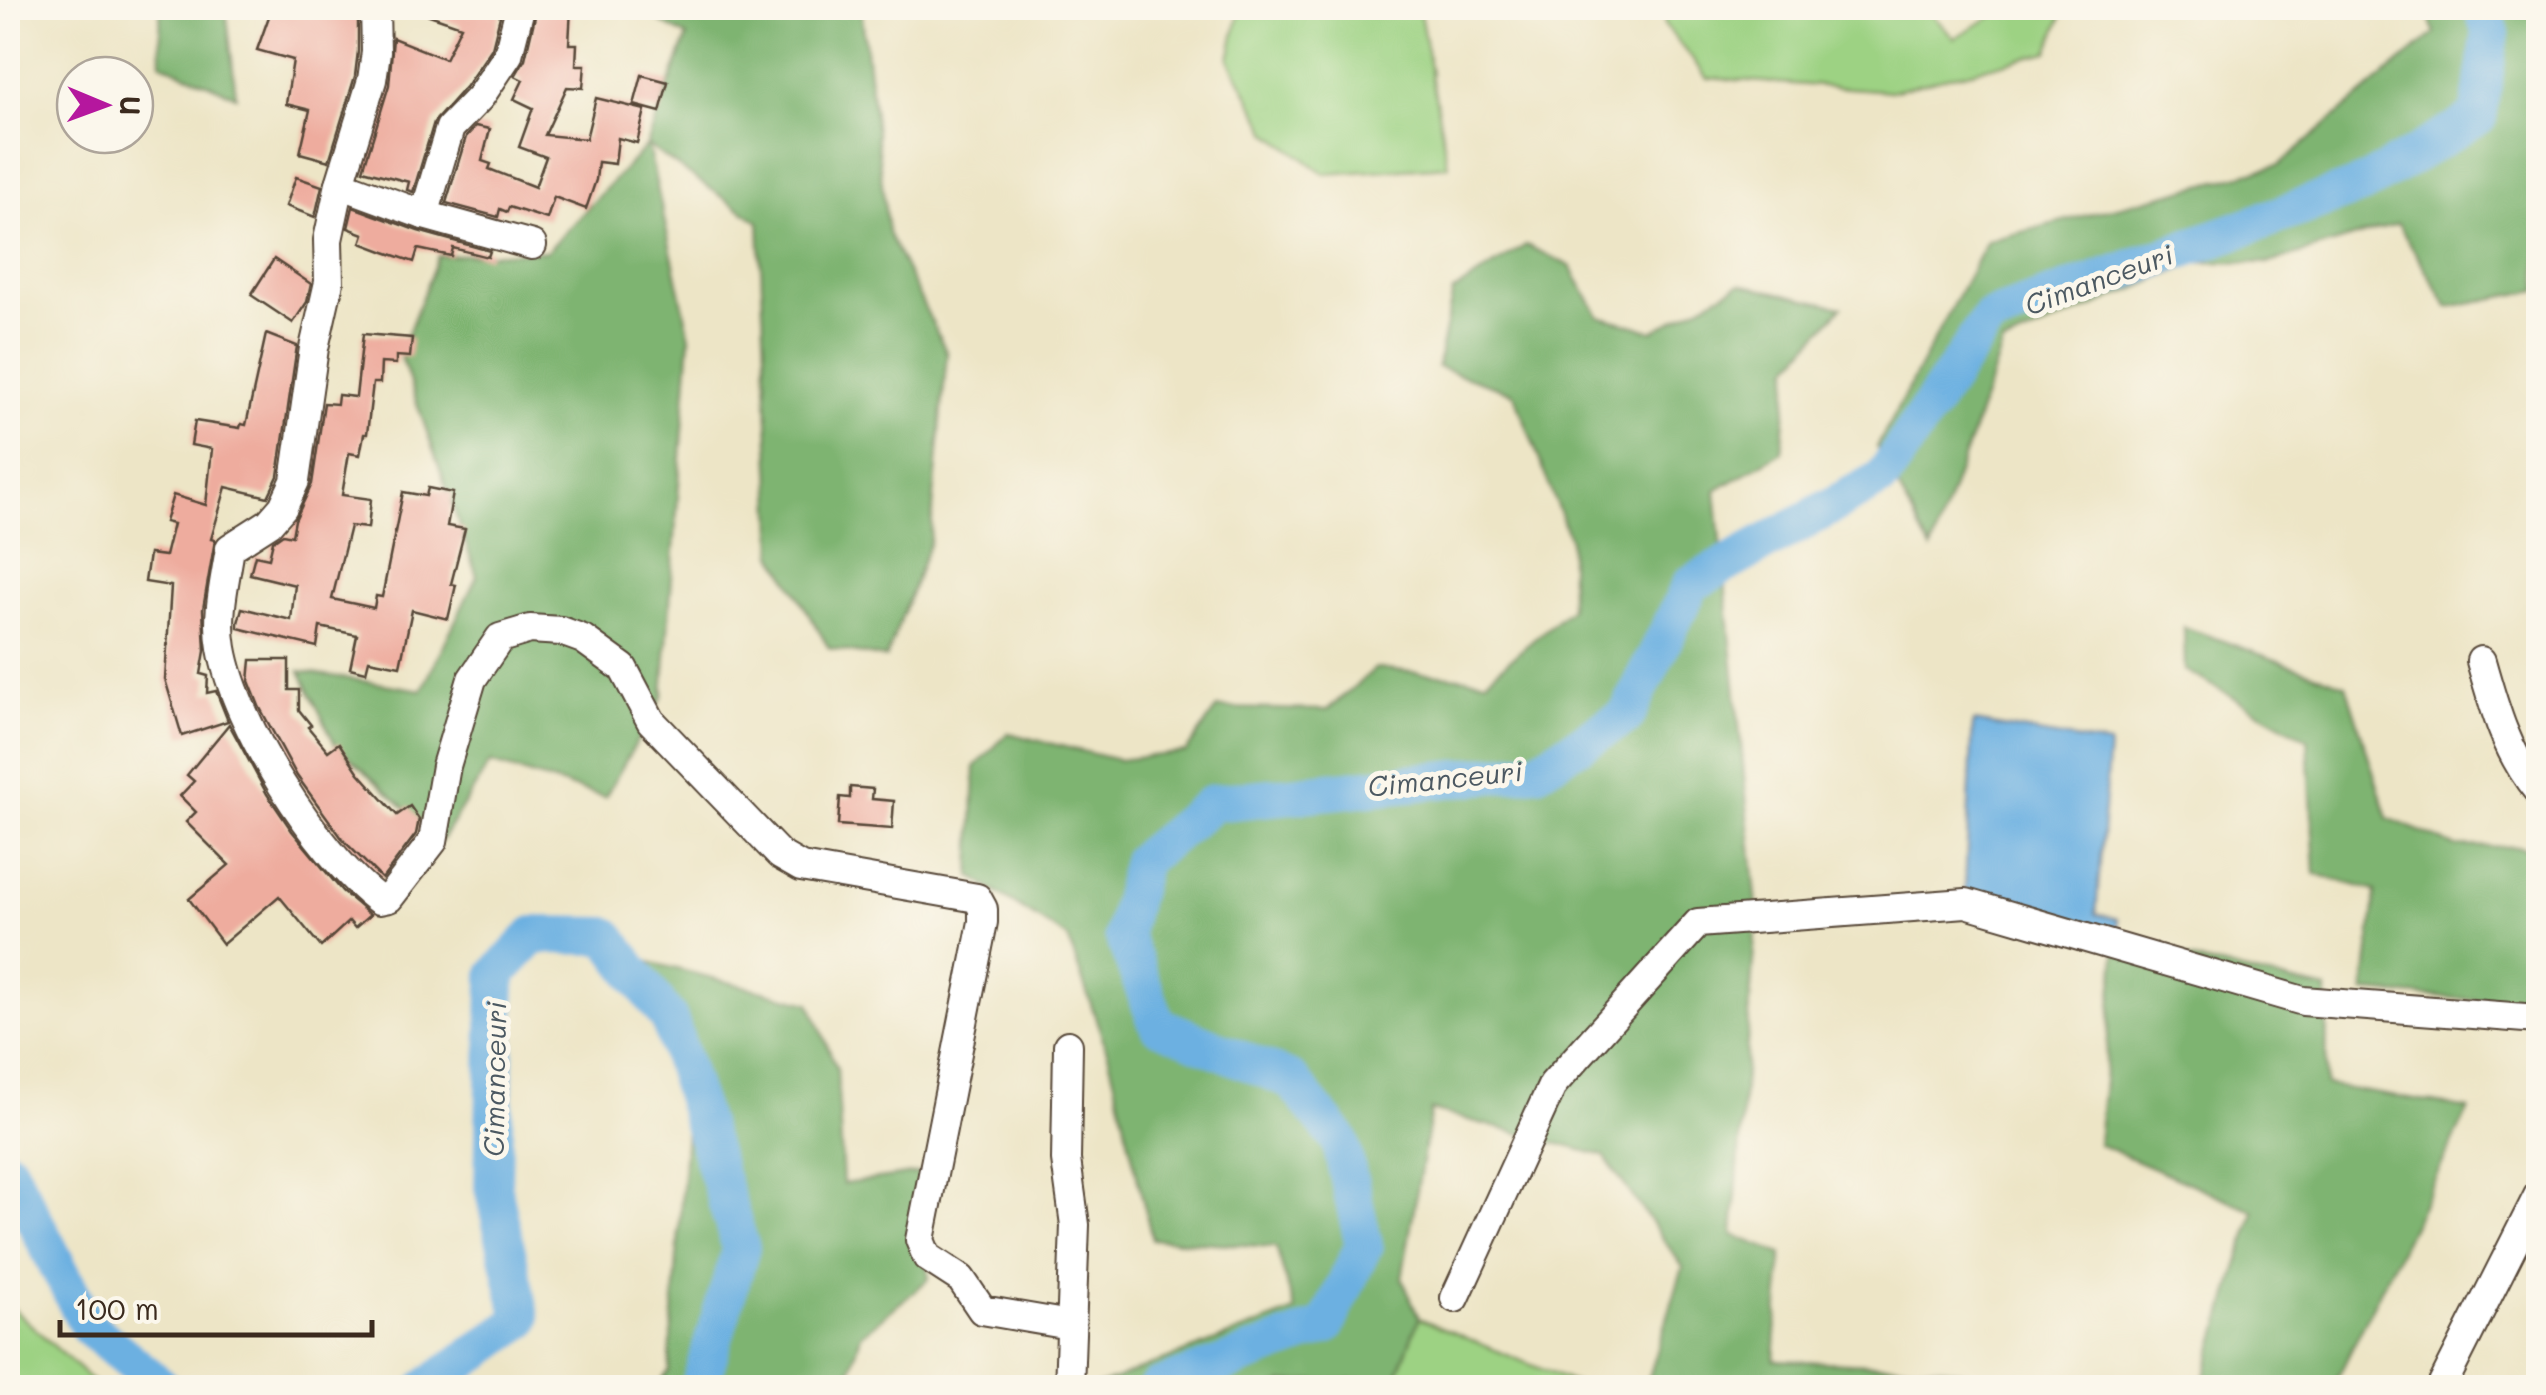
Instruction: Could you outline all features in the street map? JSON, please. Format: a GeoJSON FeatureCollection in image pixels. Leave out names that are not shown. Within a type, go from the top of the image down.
{"type":"FeatureCollection","features":[{"type":"Feature","properties":{"kind":"street"},"geometry":{"type":"LineString","coordinates":[[375,8],[372,80],[340,184],[328,240],[329,282],[314,348],[295,481],[270,522],[230,548],[220,613],[222,648],[246,721],[265,759],[306,819],[362,888],[379,900],[390,898],[432,841],[446,766],[472,678],[500,638],[530,630],[561,631],[583,639],[623,668],[652,721],[780,855],[801,867],[977,898],[984,909],[983,922],[920,1240],[926,1257],[961,1279],[982,1310],[1070,1325]]}},
{"type":"Feature","properties":{"kind":"street"},"geometry":{"type":"LineString","coordinates":[[424,215],[450,128],[480,97],[508,55],[520,8]]}},
{"type":"Feature","properties":{"kind":"street"},"geometry":{"type":"LineString","coordinates":[[340,184],[424,215],[532,245]]}},
{"type":"Feature","properties":{"kind":"street"},"geometry":{"type":"LineString","coordinates":[[2481,661],[2498,720],[2524,775],[2538,791]]}},
{"type":"Feature","properties":{"kind":"street"},"geometry":{"type":"LineString","coordinates":[[1455,1298],[1553,1084],[1698,923],[1966,903],[2303,1001],[2538,1020]]}},
{"type":"Feature","properties":{"kind":"street"},"geometry":{"type":"LineString","coordinates":[[1068,1045],[1066,1160],[1076,1225],[1069,1388]]}},
{"type":"Feature","properties":{"kind":"street"},"geometry":{"type":"LineString","coordinates":[[2441,1388],[2538,1196]]}},
{"type":"Feature","properties":{"kind":"green space"},"geometry":{"type":"Polygon","coordinates":[[[160,8],[226,8],[236,96],[161,63],[160,8]]]}},
{"type":"Feature","properties":{"kind":"green space"},"geometry":{"type":"Polygon","coordinates":[[[636,8],[861,8],[888,233],[947,353],[930,542],[886,658],[829,648],[774,555],[759,222],[648,146],[690,337],[663,696],[605,797],[490,763],[441,841],[335,744],[300,671],[422,690],[477,576],[400,354],[438,256],[547,251],[647,145],[687,37],[636,8]]]}},
{"type":"Feature","properties":{"kind":"green space"},"geometry":{"type":"Polygon","coordinates":[[[1240,8],[1419,8],[1448,166],[1325,174],[1269,133],[1229,59],[1240,8]]]}},
{"type":"Feature","properties":{"kind":"green space"},"geometry":{"type":"Polygon","coordinates":[[[1664,8],[1926,8],[1954,38],[1991,17],[1992,8],[2065,8],[2048,52],[1891,91],[1707,78],[1665,25],[1664,8]]]}},
{"type":"Feature","properties":{"kind":"green space"},"geometry":{"type":"Polygon","coordinates":[[[2424,8],[2538,8],[2538,290],[2448,307],[2398,224],[2270,263],[2198,262],[2003,345],[1931,550],[1877,447],[1987,241],[2279,165],[2435,33],[2424,8]]]}},
{"type":"Feature","properties":{"kind":"green space"},"geometry":{"type":"Polygon","coordinates":[[[1526,245],[1570,266],[1599,316],[1653,331],[1740,284],[1842,307],[1790,366],[1782,451],[1716,491],[1757,907],[1733,1235],[1782,1254],[1774,1360],[1941,1367],[2023,1387],[1646,1387],[1683,1267],[1604,1156],[1431,1110],[1402,1278],[1419,1318],[1396,1378],[1283,1383],[1274,1388],[1094,1387],[1295,1311],[1276,1247],[1152,1239],[1109,1057],[1068,938],[971,876],[975,767],[1008,733],[1118,760],[1186,752],[1217,708],[1327,710],[1376,668],[1486,680],[1570,609],[1570,540],[1514,393],[1437,367],[1453,292],[1526,245]]]}},
{"type":"Feature","properties":{"kind":"green space"},"geometry":{"type":"Polygon","coordinates":[[[2184,627],[2346,685],[2388,818],[2455,846],[2521,847],[2538,853],[2538,1004],[2364,992],[2376,891],[2315,874],[2308,739],[2185,670],[2184,627]]]}},
{"type":"Feature","properties":{"kind":"green space"},"geometry":{"type":"Polygon","coordinates":[[[2117,943],[2327,990],[2326,1085],[2469,1109],[2333,1387],[2202,1387],[2254,1211],[2098,1144],[2117,943]]]}},
{"type":"Feature","properties":{"kind":"green space"},"geometry":{"type":"Polygon","coordinates":[[[626,956],[810,1003],[837,1069],[843,1184],[920,1173],[929,1279],[861,1335],[847,1385],[852,1387],[657,1387],[669,1371],[687,1117],[626,956]]]}},
{"type":"Feature","properties":{"kind":"green space"},"geometry":{"type":"Polygon","coordinates":[[[8,1304],[99,1387],[8,1387],[8,1304]]]}},
{"type":"Feature","properties":{"kind":"green space"},"geometry":{"type":"Polygon","coordinates":[[[1419,1318],[1584,1387],[1274,1388],[1283,1383],[1396,1378],[1419,1318]]]}},
{"type":"Feature","properties":{"kind":"water"},"geometry":{"type":"Polygon","coordinates":[[[1973,722],[2109,745],[2096,914],[2118,919],[2117,943],[1964,908],[1973,722]]]}},
{"type":"Feature","properties":{"kind":"building"},"geometry":{"type":"Polygon","coordinates":[[[272,8],[358,8],[355,76],[329,161],[300,153],[310,110],[286,104],[293,60],[257,50],[272,8]]]}},
{"type":"Feature","properties":{"kind":"building"},"geometry":{"type":"Polygon","coordinates":[[[416,8],[502,8],[492,48],[434,122],[413,192],[407,190],[409,182],[363,170],[389,85],[393,38],[445,59],[461,26],[416,8]]]}},
{"type":"Feature","properties":{"kind":"building"},"geometry":{"type":"Polygon","coordinates":[[[537,8],[571,8],[569,44],[577,44],[576,65],[585,65],[583,88],[567,87],[545,135],[586,139],[596,98],[645,110],[637,143],[618,138],[615,164],[598,162],[586,209],[554,197],[547,219],[509,207],[507,212],[500,209],[498,217],[446,203],[466,137],[476,126],[490,129],[482,161],[491,164],[489,169],[535,187],[546,157],[519,147],[533,108],[514,99],[523,80],[515,76],[525,59],[537,8]]]}},
{"type":"Feature","properties":{"kind":"building"},"geometry":{"type":"Polygon","coordinates":[[[642,75],[668,82],[660,112],[634,105],[642,75]]]}},
{"type":"Feature","properties":{"kind":"building"},"geometry":{"type":"Polygon","coordinates":[[[296,177],[322,186],[315,217],[286,206],[296,177]]]}},
{"type":"Feature","properties":{"kind":"building"},"geometry":{"type":"Polygon","coordinates":[[[353,207],[490,251],[488,257],[453,248],[451,256],[418,249],[414,262],[385,252],[361,243],[364,234],[348,228],[353,207]]]}},
{"type":"Feature","properties":{"kind":"building"},"geometry":{"type":"Polygon","coordinates":[[[274,259],[311,284],[307,302],[293,323],[251,295],[274,259]]]}},
{"type":"Feature","properties":{"kind":"building"},"geometry":{"type":"Polygon","coordinates":[[[266,334],[297,346],[278,476],[268,497],[226,487],[211,539],[215,540],[203,609],[205,651],[201,674],[208,676],[207,693],[216,691],[228,721],[182,736],[165,679],[171,586],[145,582],[149,554],[165,556],[173,524],[165,522],[173,495],[206,505],[212,449],[191,445],[195,421],[240,428],[241,424],[246,425],[266,334]]]}},
{"type":"Feature","properties":{"kind":"building"},"geometry":{"type":"Polygon","coordinates":[[[363,334],[412,338],[410,357],[396,356],[396,364],[381,363],[380,383],[373,383],[367,434],[360,455],[349,453],[342,495],[371,499],[368,528],[350,526],[332,599],[374,608],[376,596],[382,597],[403,492],[426,496],[428,488],[453,493],[447,526],[465,529],[451,584],[456,585],[448,619],[412,610],[400,666],[369,660],[366,672],[350,668],[357,635],[320,627],[317,647],[238,628],[242,608],[291,620],[295,585],[250,574],[255,555],[269,558],[273,541],[283,534],[292,536],[312,484],[324,403],[337,404],[338,395],[356,397],[363,334]]]}},
{"type":"Feature","properties":{"kind":"building"},"geometry":{"type":"Polygon","coordinates":[[[251,660],[289,660],[289,690],[299,690],[299,710],[311,725],[308,727],[328,751],[339,743],[359,773],[397,815],[410,806],[419,819],[416,834],[382,879],[344,841],[297,776],[249,681],[251,660]]]}},
{"type":"Feature","properties":{"kind":"building"},"geometry":{"type":"Polygon","coordinates":[[[229,724],[292,831],[342,891],[370,915],[355,928],[349,921],[321,947],[279,896],[223,944],[189,899],[229,865],[186,822],[196,812],[180,796],[194,781],[187,775],[229,724]]]}},
{"type":"Feature","properties":{"kind":"building"},"geometry":{"type":"Polygon","coordinates":[[[850,787],[873,789],[872,799],[894,801],[892,829],[838,825],[840,797],[850,798],[850,787]]]}},
{"type":"Feature","properties":{"kind":"waterway","name":"Cimanceuri"},"geometry":{"type":"LineString","coordinates":[[1157,1388],[1326,1326],[1364,1245],[1340,1140],[1291,1080],[1158,1025],[1123,934],[1141,861],[1212,803],[1537,770],[1627,715],[1691,584],[1882,478],[1989,319],[2363,185],[2478,117],[2491,33],[2483,8]]}},
{"type":"Feature","properties":{"kind":"waterway","name":"Cimanceuri"},"geometry":{"type":"LineString","coordinates":[[426,1388],[522,1320],[493,1187],[497,974],[534,935],[607,936],[669,1019],[741,1248],[699,1388]]}},
{"type":"Feature","properties":{"kind":"waterway","name":"Cimanceuri"},"geometry":{"type":"LineString","coordinates":[[8,1168],[88,1326],[163,1388]]}}]}
